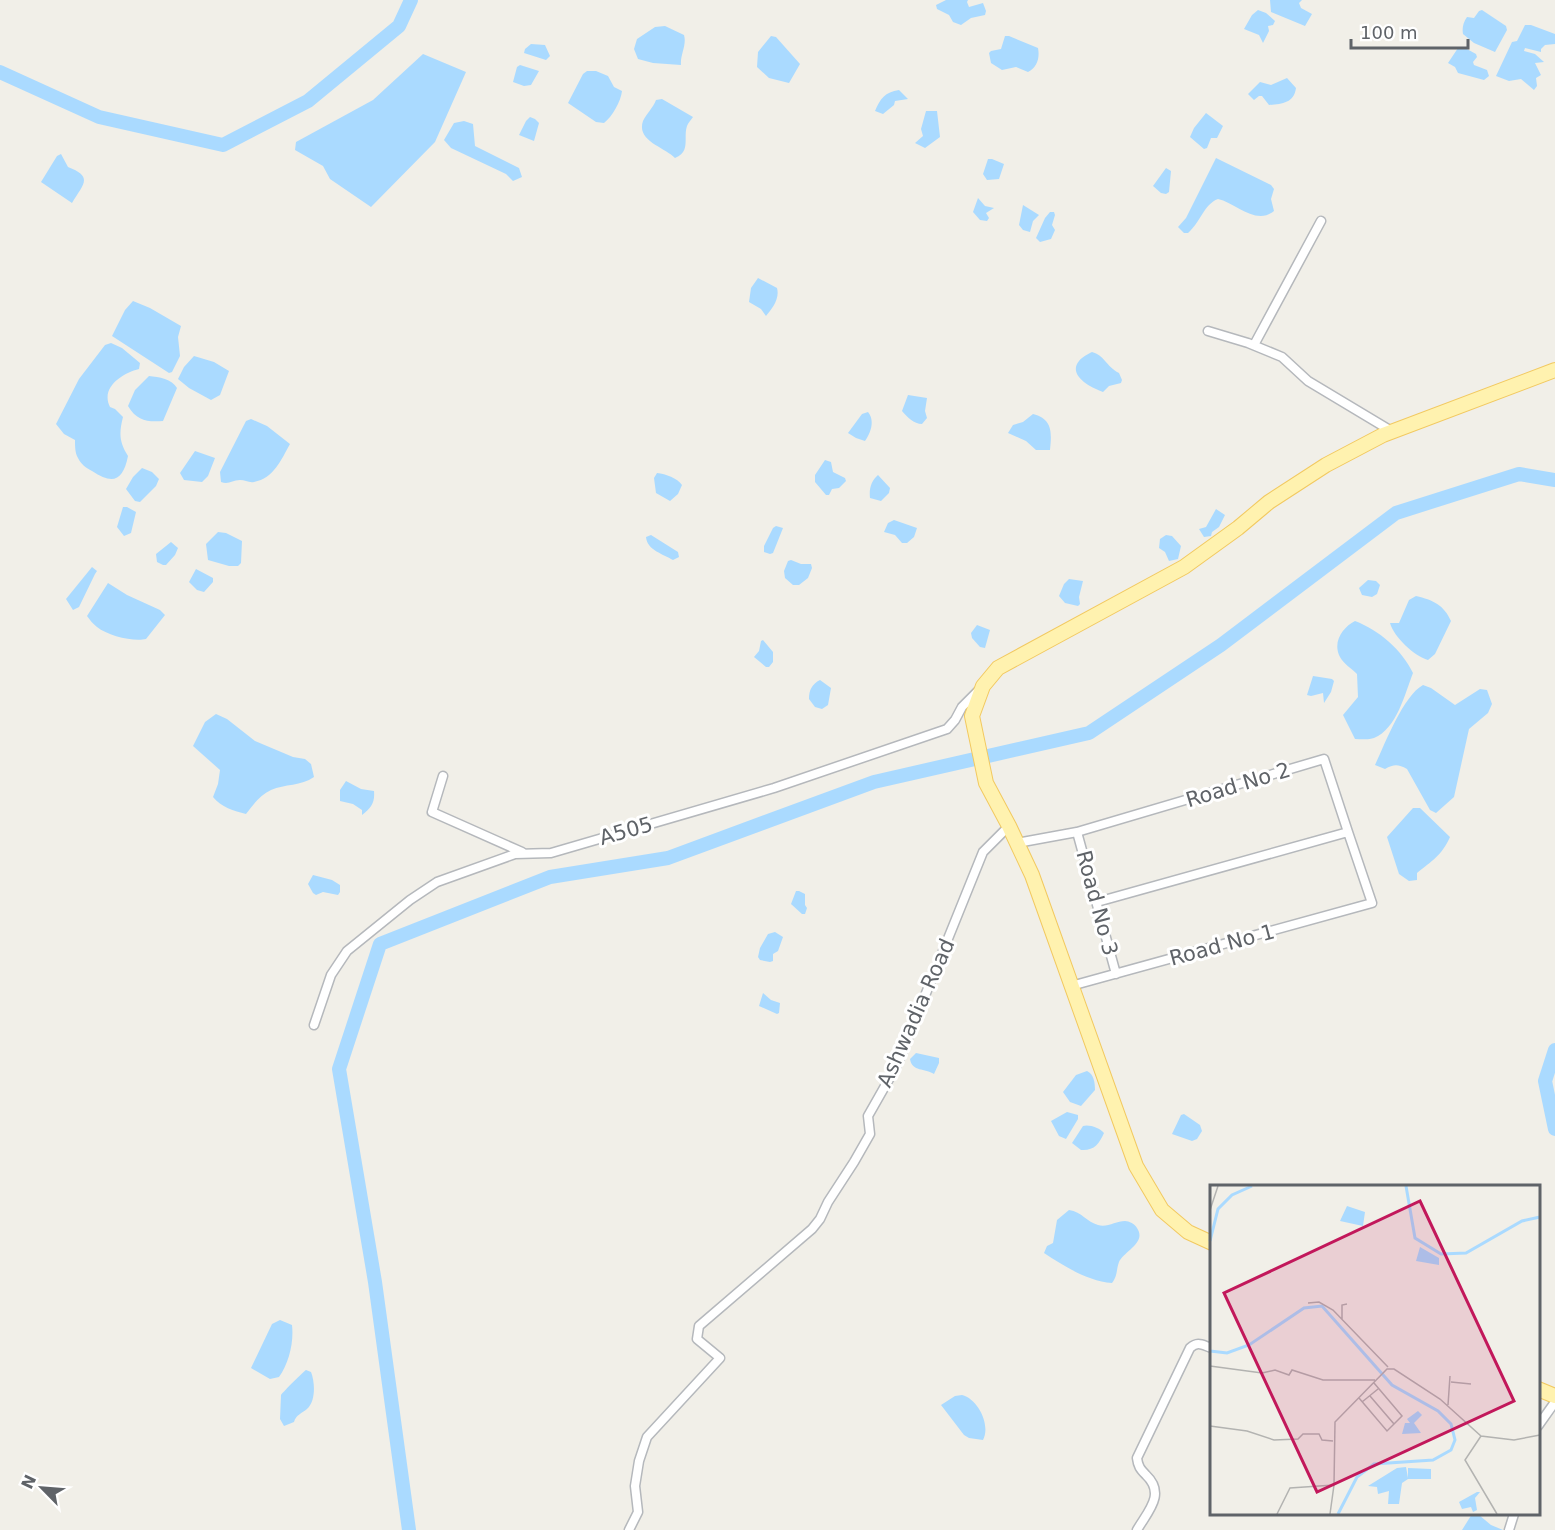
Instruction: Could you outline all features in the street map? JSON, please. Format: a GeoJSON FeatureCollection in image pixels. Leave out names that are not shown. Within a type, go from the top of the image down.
{"type":"FeatureCollection","features":[{"type":"Feature","properties":{"kind":"main road"},"geometry":{"type":"LineString","coordinates":[[1210,1242],[1188,1232],[1162,1210],[1136,1166],[1032,875],[986,783],[972,716],[982,686],[998,668],[1184,567],[1238,528],[1269,502],[1326,465],[1393,432],[1555,370]]}},
{"type":"Feature","properties":{"kind":"main road"},"geometry":{"type":"LineString","coordinates":[[1540,1389],[1555,1396]]}},
{"type":"Feature","properties":{"kind":"street"},"geometry":{"type":"LineString","coordinates":[[1254,345],[1321,221]]}},
{"type":"Feature","properties":{"kind":"street"},"geometry":{"type":"LineString","coordinates":[[1208,331],[1254,345],[1282,357],[1308,381],[1393,432]]}},
{"type":"Feature","properties":{"kind":"street","name":"A505"},"geometry":{"type":"LineString","coordinates":[[314,1025],[331,975],[347,951],[410,900],[437,882],[515,854],[551,853],[774,788],[947,729],[982,686]]}},
{"type":"Feature","properties":{"kind":"street","name":"Road No 2"},"geometry":{"type":"LineString","coordinates":[[1077,832],[1324,759],[1348,832]]}},
{"type":"Feature","properties":{"kind":"street"},"geometry":{"type":"LineString","coordinates":[[443,776],[432,812],[525,854]]}},
{"type":"Feature","properties":{"kind":"street","name":"Ashwadia Road"},"geometry":{"type":"LineString","coordinates":[[629,1530],[638,1512],[635,1486],[639,1461],[647,1437],[720,1358],[697,1339],[699,1326],[820,1219],[870,1134],[868,1116],[897,1065],[983,852],[1009,826]]}},
{"type":"Feature","properties":{"kind":"street"},"geometry":{"type":"LineString","coordinates":[[1017,843],[1077,832]]}},
{"type":"Feature","properties":{"kind":"street","name":"Road No 3"},"geometry":{"type":"LineString","coordinates":[[1077,832],[1116,974]]}},
{"type":"Feature","properties":{"kind":"street"},"geometry":{"type":"LineString","coordinates":[[1097,902],[1348,832]]}},
{"type":"Feature","properties":{"kind":"street","name":"Road No 1"},"geometry":{"type":"LineString","coordinates":[[1071,986],[1372,903],[1348,832]]}},
{"type":"Feature","properties":{"kind":"street"},"geometry":{"type":"LineString","coordinates":[[1137,1530],[1153,1502],[1156,1490],[1154,1482],[1140,1469],[1137,1458],[1190,1348],[1195,1344],[1210,1346]]}},
{"type":"Feature","properties":{"kind":"street"},"geometry":{"type":"LineString","coordinates":[[1540,1424],[1555,1402]]}},
{"type":"Feature","properties":{"kind":"street"},"geometry":{"type":"LineString","coordinates":[[1509,1530],[1514,1515]]}},
{"type":"Feature","properties":{"kind":"water"},"geometry":{"type":"Polygon","coordinates":[[[946,0],[968,0],[969,7],[983,3],[985,15],[971,18],[961,25],[953,22],[949,15],[937,9],[936,5],[946,0]]]}},
{"type":"Feature","properties":{"kind":"water"},"geometry":{"type":"Polygon","coordinates":[[[1270,0],[1302,0],[1299,3],[1301,8],[1312,14],[1305,26],[1271,12],[1270,0]]]}},
{"type":"Feature","properties":{"kind":"water"},"geometry":{"type":"Polygon","coordinates":[[[1258,10],[1266,13],[1275,21],[1273,25],[1268,26],[1269,31],[1263,43],[1259,35],[1244,29],[1252,15],[1258,10]]]}},
{"type":"Feature","properties":{"kind":"water"},"geometry":{"type":"Polygon","coordinates":[[[1482,10],[1506,26],[1507,30],[1495,52],[1474,43],[1463,34],[1463,26],[1467,17],[1474,18],[1482,10]]]}},
{"type":"Feature","properties":{"kind":"water"},"geometry":{"type":"Polygon","coordinates":[[[1525,25],[1555,34],[1555,44],[1545,45],[1541,52],[1525,48],[1524,51],[1535,54],[1544,62],[1535,63],[1541,75],[1536,78],[1537,86],[1534,90],[1521,79],[1509,81],[1496,76],[1512,42],[1517,41],[1525,25]]]}},
{"type":"Feature","properties":{"kind":"water"},"geometry":{"type":"Polygon","coordinates":[[[665,26],[684,35],[681,65],[653,63],[638,59],[634,49],[637,39],[655,27],[665,26]]]}},
{"type":"Feature","properties":{"kind":"water"},"geometry":{"type":"Polygon","coordinates":[[[771,36],[776,37],[800,64],[789,83],[769,78],[757,67],[758,52],[771,36]]]}},
{"type":"Feature","properties":{"kind":"water"},"geometry":{"type":"Polygon","coordinates":[[[1005,36],[1038,48],[1039,55],[1034,68],[1028,72],[1016,67],[1002,70],[991,63],[989,53],[1001,49],[1005,36]]]}},
{"type":"Feature","properties":{"kind":"water"},"geometry":{"type":"Polygon","coordinates":[[[531,44],[545,45],[550,56],[546,60],[524,53],[531,44]]]}},
{"type":"Feature","properties":{"kind":"water"},"geometry":{"type":"Polygon","coordinates":[[[1458,48],[1465,48],[1476,54],[1474,65],[1487,70],[1489,76],[1484,80],[1458,73],[1455,67],[1448,63],[1458,48]]]}},
{"type":"Feature","properties":{"kind":"water"},"geometry":{"type":"Polygon","coordinates":[[[423,54],[466,72],[435,142],[371,207],[330,179],[323,166],[295,150],[296,142],[373,100],[423,54]]]}},
{"type":"Feature","properties":{"kind":"water"},"geometry":{"type":"Polygon","coordinates":[[[520,65],[539,71],[531,85],[524,86],[513,82],[517,67],[520,65]]]}},
{"type":"Feature","properties":{"kind":"water"},"geometry":{"type":"Polygon","coordinates":[[[587,71],[596,71],[608,76],[614,87],[622,91],[616,109],[604,123],[596,122],[568,103],[583,74],[587,71]]]}},
{"type":"Feature","properties":{"kind":"water"},"geometry":{"type":"Polygon","coordinates":[[[1287,78],[1296,88],[1293,97],[1287,102],[1269,105],[1262,96],[1254,100],[1248,94],[1260,82],[1271,85],[1287,78]]]}},
{"type":"Feature","properties":{"kind":"water"},"geometry":{"type":"Polygon","coordinates":[[[899,90],[908,99],[895,101],[894,105],[883,114],[875,111],[884,97],[890,92],[899,90]]]}},
{"type":"Feature","properties":{"kind":"water"},"geometry":{"type":"Polygon","coordinates":[[[662,99],[693,117],[687,126],[685,148],[675,158],[647,139],[642,128],[644,118],[656,100],[662,99]]]}},
{"type":"Feature","properties":{"kind":"water"},"geometry":{"type":"Polygon","coordinates":[[[926,111],[937,111],[940,137],[925,148],[915,143],[923,136],[921,129],[926,111]]]}},
{"type":"Feature","properties":{"kind":"water"},"geometry":{"type":"Polygon","coordinates":[[[1206,113],[1223,126],[1217,138],[1211,138],[1207,148],[1204,149],[1190,137],[1206,113]]]}},
{"type":"Feature","properties":{"kind":"water"},"geometry":{"type":"Polygon","coordinates":[[[530,117],[539,123],[534,141],[519,135],[530,117]]]}},
{"type":"Feature","properties":{"kind":"water"},"geometry":{"type":"Polygon","coordinates":[[[464,121],[473,124],[475,146],[519,168],[522,177],[513,181],[506,174],[451,148],[444,140],[454,123],[464,121]]]}},
{"type":"Feature","properties":{"kind":"water"},"geometry":{"type":"Polygon","coordinates":[[[61,154],[68,167],[84,178],[72,203],[41,182],[57,156],[61,154]]]}},
{"type":"Feature","properties":{"kind":"water"},"geometry":{"type":"Polygon","coordinates":[[[1216,158],[1271,185],[1274,189],[1271,199],[1274,211],[1267,215],[1253,215],[1218,199],[1209,205],[1188,233],[1184,233],[1178,227],[1186,218],[1216,158]]]}},
{"type":"Feature","properties":{"kind":"water"},"geometry":{"type":"Polygon","coordinates":[[[988,159],[1004,164],[999,179],[987,180],[983,174],[988,159]]]}},
{"type":"Feature","properties":{"kind":"water"},"geometry":{"type":"Polygon","coordinates":[[[1166,168],[1171,171],[1169,192],[1166,194],[1153,186],[1166,168]]]}},
{"type":"Feature","properties":{"kind":"water"},"geometry":{"type":"Polygon","coordinates":[[[978,198],[985,206],[994,208],[986,213],[989,218],[987,221],[980,220],[973,212],[978,198]]]}},
{"type":"Feature","properties":{"kind":"water"},"geometry":{"type":"Polygon","coordinates":[[[1023,205],[1039,215],[1033,221],[1030,232],[1023,230],[1019,225],[1023,205]]]}},
{"type":"Feature","properties":{"kind":"water"},"geometry":{"type":"Polygon","coordinates":[[[1050,212],[1054,212],[1055,215],[1052,225],[1055,230],[1051,239],[1040,242],[1036,238],[1050,212]]]}},
{"type":"Feature","properties":{"kind":"water"},"geometry":{"type":"Polygon","coordinates":[[[758,278],[777,288],[778,292],[773,307],[766,316],[761,309],[749,302],[751,288],[758,278]]]}},
{"type":"Feature","properties":{"kind":"water"},"geometry":{"type":"Polygon","coordinates":[[[133,301],[181,326],[178,337],[180,356],[172,372],[169,373],[112,336],[125,310],[133,301]]]}},
{"type":"Feature","properties":{"kind":"water"},"geometry":{"type":"Polygon","coordinates":[[[111,343],[122,348],[140,363],[139,369],[120,378],[108,393],[110,407],[123,417],[121,437],[128,456],[123,471],[116,478],[111,479],[99,475],[82,464],[76,454],[75,440],[64,434],[56,424],[79,379],[105,345],[111,343]]]}},
{"type":"Feature","properties":{"kind":"water"},"geometry":{"type":"Polygon","coordinates":[[[1092,352],[1119,373],[1121,383],[1109,386],[1103,392],[1082,381],[1076,372],[1076,366],[1082,358],[1092,352]]]}},
{"type":"Feature","properties":{"kind":"water"},"geometry":{"type":"Polygon","coordinates":[[[194,356],[214,362],[229,371],[220,395],[211,400],[178,379],[184,367],[194,356]]]}},
{"type":"Feature","properties":{"kind":"water"},"geometry":{"type":"Polygon","coordinates":[[[149,376],[169,381],[177,388],[163,421],[143,420],[135,415],[128,406],[135,390],[149,376]]]}},
{"type":"Feature","properties":{"kind":"water"},"geometry":{"type":"Polygon","coordinates":[[[908,395],[927,398],[925,411],[927,418],[922,424],[908,418],[902,411],[908,395]]]}},
{"type":"Feature","properties":{"kind":"water"},"geometry":{"type":"Polygon","coordinates":[[[868,412],[871,427],[865,441],[848,433],[862,414],[868,412]]]}},
{"type":"Feature","properties":{"kind":"water"},"geometry":{"type":"Polygon","coordinates":[[[1033,414],[1044,419],[1049,427],[1050,450],[1036,450],[1026,441],[1008,433],[1013,425],[1023,422],[1033,414]]]}},
{"type":"Feature","properties":{"kind":"water"},"geometry":{"type":"Polygon","coordinates":[[[251,419],[267,426],[290,444],[276,468],[267,477],[252,482],[240,480],[221,482],[220,472],[246,421],[251,419]]]}},
{"type":"Feature","properties":{"kind":"water"},"geometry":{"type":"Polygon","coordinates":[[[195,451],[215,458],[208,476],[202,482],[184,480],[180,473],[195,451]]]}},
{"type":"Feature","properties":{"kind":"water"},"geometry":{"type":"Polygon","coordinates":[[[825,460],[831,462],[833,472],[845,478],[846,481],[839,488],[832,489],[829,495],[826,495],[815,482],[815,475],[825,460]]]}},
{"type":"Feature","properties":{"kind":"water"},"geometry":{"type":"Polygon","coordinates":[[[142,468],[152,472],[159,479],[156,486],[140,502],[135,501],[126,489],[142,468]]]}},
{"type":"Feature","properties":{"kind":"water"},"geometry":{"type":"Polygon","coordinates":[[[657,473],[671,477],[682,485],[678,494],[670,501],[656,493],[654,478],[657,473]]]}},
{"type":"Feature","properties":{"kind":"water"},"geometry":{"type":"Polygon","coordinates":[[[878,475],[890,488],[889,493],[881,501],[870,498],[871,485],[878,475]]]}},
{"type":"Feature","properties":{"kind":"water"},"geometry":{"type":"Polygon","coordinates":[[[123,507],[136,512],[131,533],[124,536],[117,527],[123,507]]]}},
{"type":"Feature","properties":{"kind":"water"},"geometry":{"type":"Polygon","coordinates":[[[1216,509],[1225,515],[1211,536],[1204,537],[1199,529],[1206,527],[1216,509]]]}},
{"type":"Feature","properties":{"kind":"water"},"geometry":{"type":"Polygon","coordinates":[[[894,520],[917,528],[914,537],[907,543],[902,543],[895,535],[884,532],[888,523],[894,520]]]}},
{"type":"Feature","properties":{"kind":"water"},"geometry":{"type":"Polygon","coordinates":[[[776,526],[783,528],[773,553],[764,552],[764,546],[776,526]]]}},
{"type":"Feature","properties":{"kind":"water"},"geometry":{"type":"Polygon","coordinates":[[[218,532],[226,533],[242,541],[241,563],[238,566],[208,560],[206,544],[218,532]]]}},
{"type":"Feature","properties":{"kind":"water"},"geometry":{"type":"Polygon","coordinates":[[[651,535],[678,552],[679,557],[673,560],[652,548],[646,537],[651,535]]]}},
{"type":"Feature","properties":{"kind":"water"},"geometry":{"type":"Polygon","coordinates":[[[1166,535],[1172,536],[1181,546],[1178,559],[1169,561],[1165,552],[1159,548],[1160,539],[1166,535]]]}},
{"type":"Feature","properties":{"kind":"water"},"geometry":{"type":"Polygon","coordinates":[[[171,542],[178,548],[175,555],[166,565],[157,562],[156,554],[171,542]]]}},
{"type":"Feature","properties":{"kind":"water"},"geometry":{"type":"Polygon","coordinates":[[[788,561],[801,564],[811,564],[812,568],[808,578],[799,585],[793,585],[785,578],[784,571],[788,561]]]}},
{"type":"Feature","properties":{"kind":"water"},"geometry":{"type":"Polygon","coordinates":[[[92,567],[97,571],[79,607],[73,610],[66,599],[92,567]]]}},
{"type":"Feature","properties":{"kind":"water"},"geometry":{"type":"Polygon","coordinates":[[[196,569],[213,578],[213,582],[204,592],[197,590],[189,582],[196,569]]]}},
{"type":"Feature","properties":{"kind":"water"},"geometry":{"type":"Polygon","coordinates":[[[1069,579],[1083,581],[1078,606],[1065,603],[1059,596],[1069,579]]]}},
{"type":"Feature","properties":{"kind":"water"},"geometry":{"type":"Polygon","coordinates":[[[1368,580],[1376,581],[1380,585],[1377,594],[1372,597],[1362,595],[1359,588],[1368,580]]]}},
{"type":"Feature","properties":{"kind":"water"},"geometry":{"type":"Polygon","coordinates":[[[108,583],[127,595],[160,610],[165,615],[146,639],[114,636],[96,626],[87,616],[108,583]]]}},
{"type":"Feature","properties":{"kind":"water"},"geometry":{"type":"Polygon","coordinates":[[[1416,596],[1437,604],[1451,621],[1435,654],[1428,660],[1405,645],[1390,623],[1399,623],[1409,600],[1416,596]]]}},
{"type":"Feature","properties":{"kind":"water"},"geometry":{"type":"Polygon","coordinates":[[[1355,621],[1373,630],[1389,642],[1403,656],[1413,673],[1403,700],[1389,727],[1370,739],[1355,739],[1343,715],[1358,697],[1357,674],[1341,659],[1337,646],[1343,631],[1355,621]]]}},
{"type":"Feature","properties":{"kind":"water"},"geometry":{"type":"Polygon","coordinates":[[[977,625],[990,630],[985,648],[980,647],[972,638],[971,633],[977,625]]]}},
{"type":"Feature","properties":{"kind":"water"},"geometry":{"type":"Polygon","coordinates":[[[763,640],[773,652],[773,662],[769,667],[754,657],[763,640]]]}},
{"type":"Feature","properties":{"kind":"water"},"geometry":{"type":"Polygon","coordinates":[[[1313,676],[1334,681],[1331,692],[1324,703],[1323,693],[1307,695],[1313,676]]]}},
{"type":"Feature","properties":{"kind":"water"},"geometry":{"type":"Polygon","coordinates":[[[820,680],[831,688],[828,705],[822,709],[815,707],[809,699],[812,688],[820,680]]]}},
{"type":"Feature","properties":{"kind":"water"},"geometry":{"type":"Polygon","coordinates":[[[1423,685],[1455,705],[1480,689],[1487,690],[1492,704],[1488,713],[1469,729],[1454,797],[1436,813],[1430,810],[1407,769],[1396,765],[1385,769],[1375,765],[1408,699],[1423,685]]]}},
{"type":"Feature","properties":{"kind":"water"},"geometry":{"type":"Polygon","coordinates":[[[216,714],[227,719],[255,741],[293,757],[305,759],[311,764],[314,777],[267,792],[246,814],[220,803],[213,797],[220,770],[193,746],[205,722],[216,714]]]}},
{"type":"Feature","properties":{"kind":"water"},"geometry":{"type":"Polygon","coordinates":[[[346,781],[361,789],[374,791],[372,805],[362,815],[362,810],[353,804],[340,801],[340,790],[346,781]]]}},
{"type":"Feature","properties":{"kind":"water"},"geometry":{"type":"Polygon","coordinates":[[[1413,808],[1420,808],[1450,837],[1440,853],[1417,873],[1417,880],[1409,881],[1399,874],[1387,837],[1413,808]]]}},
{"type":"Feature","properties":{"kind":"water"},"geometry":{"type":"Polygon","coordinates":[[[313,875],[332,880],[340,885],[338,895],[313,893],[308,884],[313,875]]]}},
{"type":"Feature","properties":{"kind":"water"},"geometry":{"type":"Polygon","coordinates":[[[796,891],[805,894],[807,908],[805,914],[791,904],[796,891]]]}},
{"type":"Feature","properties":{"kind":"water"},"geometry":{"type":"Polygon","coordinates":[[[775,932],[783,937],[778,951],[773,954],[773,961],[760,960],[758,957],[760,948],[768,934],[775,932]]]}},
{"type":"Feature","properties":{"kind":"water"},"geometry":{"type":"Polygon","coordinates":[[[763,993],[771,1000],[780,1003],[779,1013],[759,1006],[763,993]]]}},
{"type":"Feature","properties":{"kind":"water"},"geometry":{"type":"Polygon","coordinates":[[[916,1053],[939,1058],[934,1074],[913,1066],[910,1059],[916,1053]]]}},
{"type":"Feature","properties":{"kind":"water"},"geometry":{"type":"Polygon","coordinates":[[[1087,1071],[1093,1076],[1095,1090],[1081,1106],[1070,1102],[1063,1092],[1076,1075],[1087,1071]]]}},
{"type":"Feature","properties":{"kind":"water"},"geometry":{"type":"Polygon","coordinates":[[[1067,1112],[1078,1115],[1078,1119],[1066,1139],[1059,1136],[1051,1121],[1067,1112]]]}},
{"type":"Feature","properties":{"kind":"water"},"geometry":{"type":"Polygon","coordinates":[[[1184,1114],[1200,1125],[1202,1131],[1197,1139],[1192,1141],[1172,1134],[1181,1115],[1184,1114]]]}},
{"type":"Feature","properties":{"kind":"water"},"geometry":{"type":"Polygon","coordinates":[[[1083,1126],[1094,1127],[1104,1133],[1093,1148],[1081,1150],[1072,1143],[1083,1126]]]}},
{"type":"Feature","properties":{"kind":"water"},"geometry":{"type":"Polygon","coordinates":[[[1069,1210],[1098,1225],[1105,1226],[1125,1221],[1137,1228],[1139,1238],[1119,1262],[1112,1283],[1085,1276],[1044,1253],[1047,1246],[1053,1243],[1057,1220],[1069,1210]]]}},
{"type":"Feature","properties":{"kind":"water"},"geometry":{"type":"Polygon","coordinates":[[[280,1320],[292,1325],[291,1345],[286,1365],[279,1377],[270,1379],[251,1368],[272,1324],[280,1320]]]}},
{"type":"Feature","properties":{"kind":"water"},"geometry":{"type":"Polygon","coordinates":[[[306,1370],[311,1372],[313,1381],[312,1401],[294,1422],[284,1426],[280,1419],[281,1395],[306,1370]]]}},
{"type":"Feature","properties":{"kind":"water"},"geometry":{"type":"Polygon","coordinates":[[[955,1396],[968,1397],[982,1413],[985,1427],[983,1440],[964,1435],[941,1405],[955,1396]]]}},
{"type":"Feature","properties":{"kind":"water"},"geometry":{"type":"Polygon","coordinates":[[[1471,1515],[1479,1515],[1491,1525],[1503,1530],[1462,1530],[1471,1515]]]}},
{"type":"Feature","properties":{"kind":"waterway"},"geometry":{"type":"LineString","coordinates":[[0,72],[99,117],[223,145],[308,101],[399,26],[411,0]]}},
{"type":"Feature","properties":{"kind":"waterway"},"geometry":{"type":"LineString","coordinates":[[409,1530],[375,1282],[339,1069],[380,944],[550,877],[668,858],[874,782],[1089,733],[1221,645],[1396,513],[1519,474],[1555,480]]}},
{"type":"Feature","properties":{"kind":"waterway"},"geometry":{"type":"LineString","coordinates":[[1555,1050],[1545,1081],[1555,1129]]}}]}
